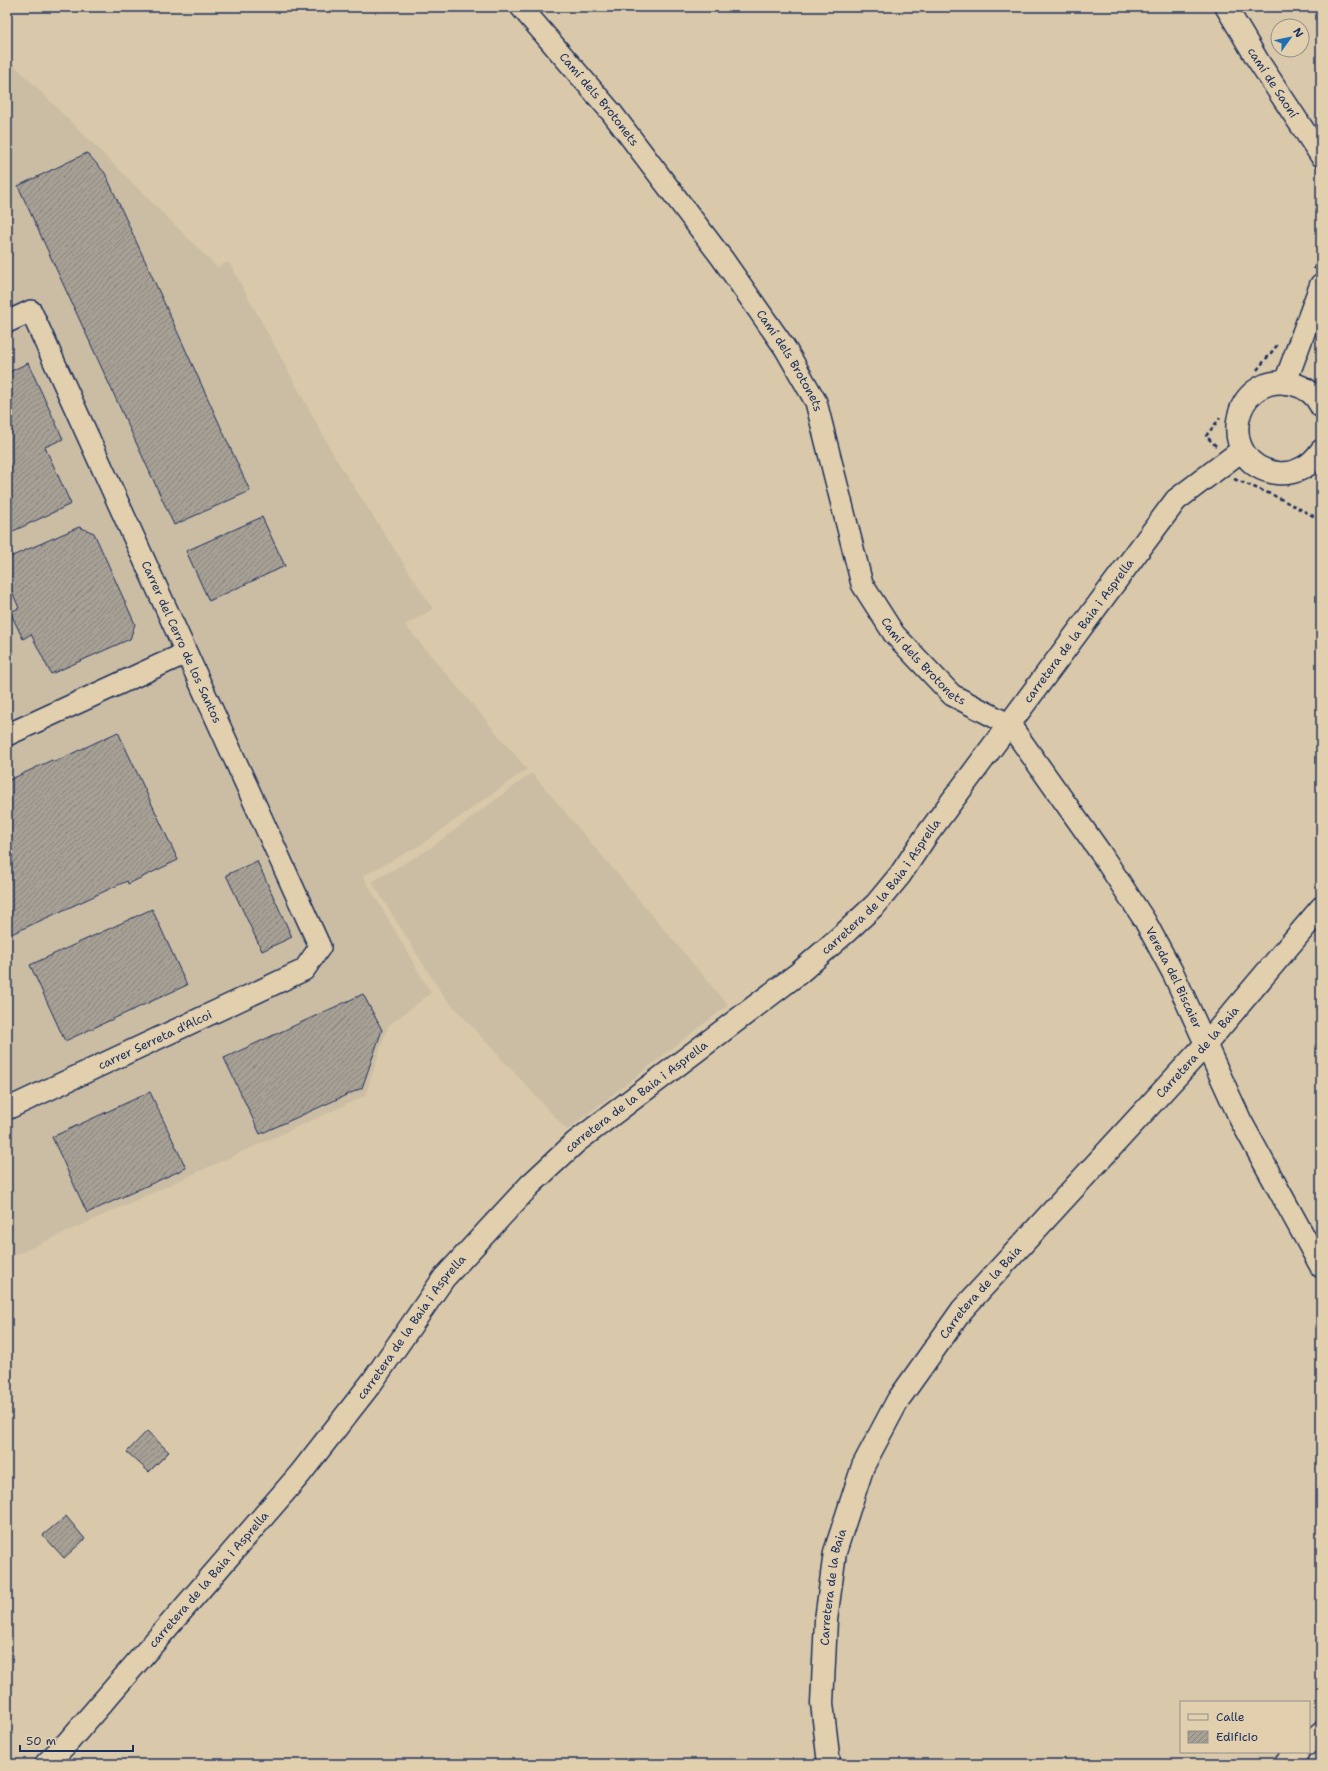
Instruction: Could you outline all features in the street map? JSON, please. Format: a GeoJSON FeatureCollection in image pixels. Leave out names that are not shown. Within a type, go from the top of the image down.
{"type":"FeatureCollection","features":[{"type":"Feature","properties":{"kind":"main road"},"geometry":{"type":"LineString","coordinates":[[1285,382],[1321,285]]}},
{"type":"Feature","properties":{"kind":"main road"},"geometry":{"type":"LineString","coordinates":[[1318,463],[1292,473],[1278,473],[1265,470],[1253,463],[1242,450],[1236,427],[1238,416],[1245,402],[1257,390],[1270,384],[1285,382],[1304,388],[1315,397],[1321,406]]}},
{"type":"Feature","properties":{"kind":"main road","name":"carretera de la Baia i Asprella"},"geometry":{"type":"LineString","coordinates":[[46,1764],[68,1742],[300,1474],[372,1382],[444,1278],[530,1185],[576,1142],[799,973],[876,904],[900,875],[926,836],[1176,500],[1242,450]]}},
{"type":"Feature","properties":{"kind":"main road","name":"Carretera de la Baia"},"geometry":{"type":"LineString","coordinates":[[829,1764],[822,1703],[826,1620],[835,1552],[863,1466],[898,1400],[962,1310],[1206,1044],[1321,908]]}},
{"type":"Feature","properties":{"kind":"street","name":"Camí dels Brotonets"},"geometry":{"type":"LineString","coordinates":[[521,7],[612,113],[722,258],[785,348],[816,402],[862,584],[894,634],[952,696],[1010,725]]}},
{"type":"Feature","properties":{"kind":"street","name":"camí de Saoní"},"geometry":{"type":"LineString","coordinates":[[1226,7],[1257,59],[1321,156]]}},
{"type":"Feature","properties":{"kind":"street","name":"Carrer del Cerro de los Santos"},"geometry":{"type":"LineString","coordinates":[[7,322],[31,311],[320,947],[304,970]]}},
{"type":"Feature","properties":{"kind":"street"},"geometry":{"type":"LineString","coordinates":[[7,735],[186,653]]}},
{"type":"Feature","properties":{"kind":"street","name":"Vereda del Biscaier"},"geometry":{"type":"LineString","coordinates":[[1010,725],[1100,852],[1145,921],[1174,975],[1241,1121],[1321,1267]]}},
{"type":"Feature","properties":{"kind":"street","name":"carrer Serreta d'Alcoi"},"geometry":{"type":"LineString","coordinates":[[7,1109],[304,970]]}},
{"type":"Feature","properties":{"kind":"street"},"geometry":{"type":"LineString","coordinates":[[1310,1742],[1321,1732]]}},
{"type":"Feature","properties":{"kind":"street"},"geometry":{"type":"LineString","coordinates":[[1285,1764],[1297,1753]]}},
{"type":"Feature","properties":{"kind":"path"},"geometry":{"type":"LineString","coordinates":[[1235,480],[1272,494],[1321,520]]}},
{"type":"Feature","properties":{"kind":"shaded area"},"geometry":{"type":"Polygon","coordinates":[[[15,66],[217,267],[229,262],[336,459],[433,609],[405,625],[527,769],[419,846],[363,876],[431,993],[388,1026],[365,1096],[7,1259],[7,75],[15,66]]]}},
{"type":"Feature","properties":{"kind":"shaded area"},"geometry":{"type":"Polygon","coordinates":[[[532,773],[728,1005],[567,1130],[442,994],[372,882],[429,849],[532,773]]]}},
{"type":"Feature","properties":{"kind":"building"},"geometry":{"type":"Polygon","coordinates":[[[87,153],[105,173],[250,491],[174,525],[18,186],[87,153]]]}},
{"type":"Feature","properties":{"kind":"building"},"geometry":{"type":"Polygon","coordinates":[[[28,363],[63,439],[45,447],[71,504],[7,534],[7,373],[28,363]]]}},
{"type":"Feature","properties":{"kind":"building"},"geometry":{"type":"Polygon","coordinates":[[[262,517],[285,566],[209,601],[186,551],[262,517]]]}},
{"type":"Feature","properties":{"kind":"building"},"geometry":{"type":"Polygon","coordinates":[[[79,527],[94,533],[135,624],[130,639],[51,674],[31,634],[23,639],[10,612],[19,608],[7,580],[7,564],[10,557],[79,527]]]}},
{"type":"Feature","properties":{"kind":"building"},"geometry":{"type":"Polygon","coordinates":[[[118,732],[178,860],[128,884],[127,881],[7,936],[7,781],[52,760],[54,762],[118,732]]]}},
{"type":"Feature","properties":{"kind":"building"},"geometry":{"type":"Polygon","coordinates":[[[257,861],[292,937],[262,951],[226,875],[257,861]]]}},
{"type":"Feature","properties":{"kind":"building"},"geometry":{"type":"Polygon","coordinates":[[[152,909],[187,985],[65,1041],[30,965],[152,909]]]}},
{"type":"Feature","properties":{"kind":"building"},"geometry":{"type":"Polygon","coordinates":[[[363,994],[382,1030],[362,1088],[260,1134],[224,1058],[363,994]]]}},
{"type":"Feature","properties":{"kind":"building"},"geometry":{"type":"Polygon","coordinates":[[[150,1092],[186,1168],[87,1213],[52,1137],[150,1092]]]}},
{"type":"Feature","properties":{"kind":"building"},"geometry":{"type":"Polygon","coordinates":[[[147,1431],[169,1452],[149,1472],[127,1452],[147,1431]]]}},
{"type":"Feature","properties":{"kind":"building"},"geometry":{"type":"Polygon","coordinates":[[[66,1516],[85,1539],[64,1558],[43,1535],[66,1516]]]}}]}
